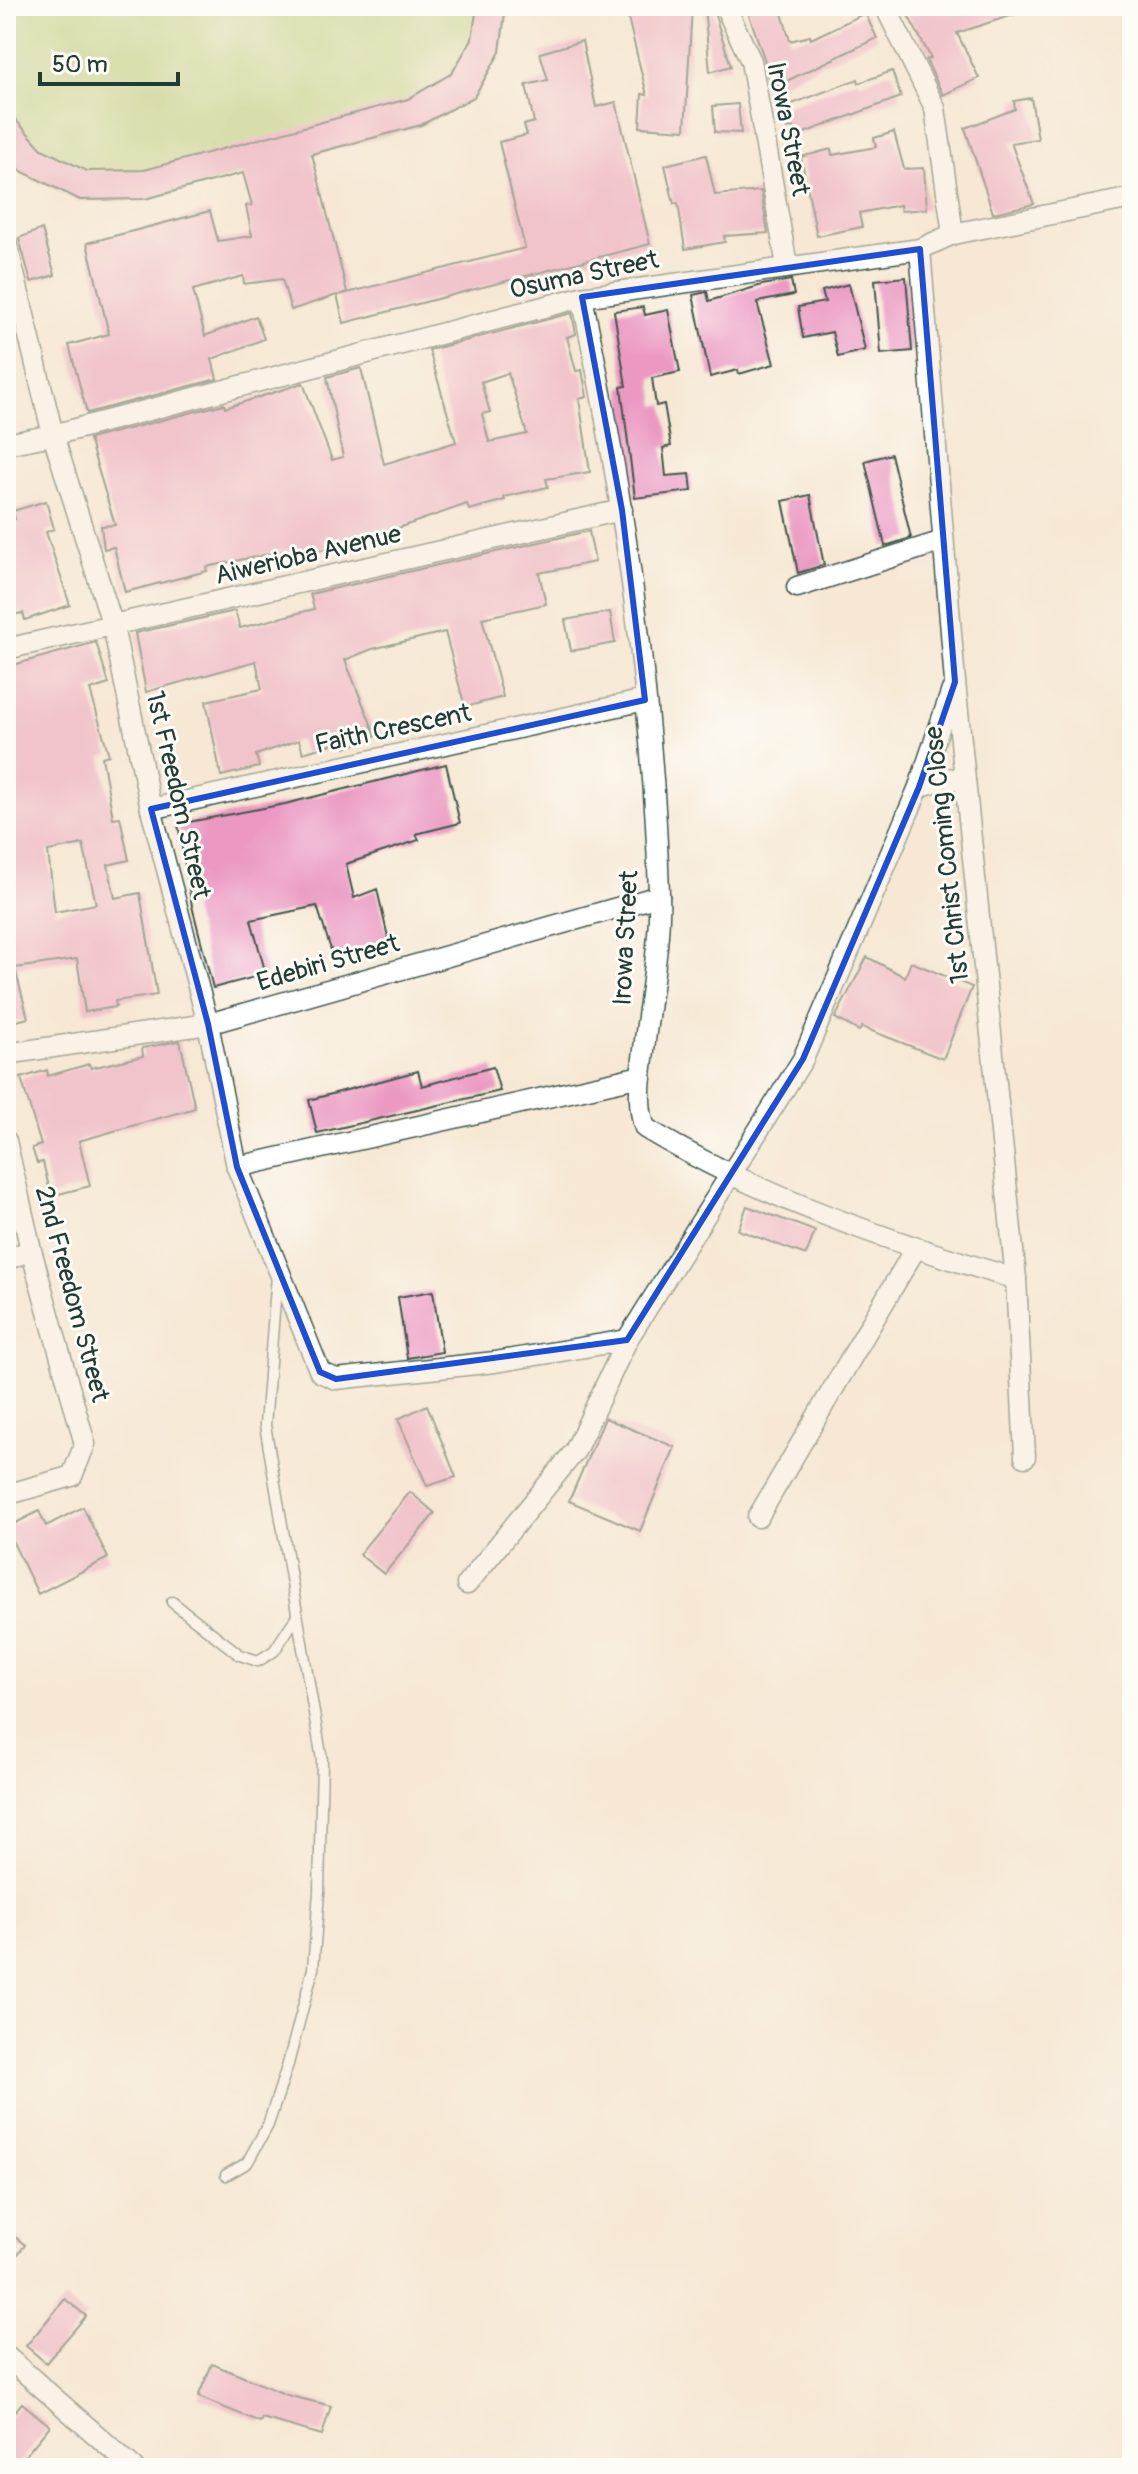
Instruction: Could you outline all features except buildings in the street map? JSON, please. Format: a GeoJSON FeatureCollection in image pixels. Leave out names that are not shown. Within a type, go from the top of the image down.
{"type":"FeatureCollection","features":[{"type":"Feature","properties":{"kind":"street","name":"Irowa Street"},"geometry":{"type":"LineString","coordinates":[[725,6],[751,61],[787,266]]}},
{"type":"Feature","properties":{"kind":"street"},"geometry":{"type":"LineString","coordinates":[[885,6],[935,108],[953,234]]}},
{"type":"Feature","properties":{"kind":"street","name":"Osuma Street"},"geometry":{"type":"LineString","coordinates":[[6,444],[53,435],[582,297],[920,249],[953,234],[1132,198]]}},
{"type":"Feature","properties":{"kind":"street","name":"1st Freedom Street"},"geometry":{"type":"LineString","coordinates":[[6,241],[53,435],[113,626],[151,809],[208,1024],[237,1167],[320,1372],[336,1379],[495,1362],[627,1340]]}},
{"type":"Feature","properties":{"kind":"street","name":"1st Christ Coming Close"},"geometry":{"type":"LineString","coordinates":[[920,249],[955,682],[1016,1279],[1025,1457]]}},
{"type":"Feature","properties":{"kind":"street","name":"Irowa Street"},"geometry":{"type":"LineString","coordinates":[[582,297],[622,510],[645,700],[659,896],[639,1112],[645,1128],[729,1173]]}},
{"type":"Feature","properties":{"kind":"street","name":"Aiwerioba Avenue"},"geometry":{"type":"LineString","coordinates":[[6,649],[622,510]]}},
{"type":"Feature","properties":{"kind":"street"},"geometry":{"type":"LineString","coordinates":[[797,587],[943,541]]}},
{"type":"Feature","properties":{"kind":"street"},"geometry":{"type":"LineString","coordinates":[[467,1584],[575,1451],[627,1340],[803,1059],[919,787],[955,682]]}},
{"type":"Feature","properties":{"kind":"street","name":"Faith Crescent"},"geometry":{"type":"LineString","coordinates":[[151,809],[645,700]]}},
{"type":"Feature","properties":{"kind":"street"},"geometry":{"type":"LineString","coordinates":[[919,787],[946,778],[965,781]]}},
{"type":"Feature","properties":{"kind":"street","name":"Edebiri Street"},"geometry":{"type":"LineString","coordinates":[[6,1054],[208,1024],[659,896]]}},
{"type":"Feature","properties":{"kind":"street"},"geometry":{"type":"LineString","coordinates":[[237,1167],[641,1076]]}},
{"type":"Feature","properties":{"kind":"street","name":"2nd Freedom Street"},"geometry":{"type":"LineString","coordinates":[[6,1141],[31,1250],[85,1444],[72,1476],[6,1495]]}},
{"type":"Feature","properties":{"kind":"street"},"geometry":{"type":"LineString","coordinates":[[729,1173],[915,1249],[1016,1279]]}},
{"type":"Feature","properties":{"kind":"street"},"geometry":{"type":"LineString","coordinates":[[758,1517],[915,1249]]}},
{"type":"Feature","properties":{"kind":"street"},"geometry":{"type":"LineString","coordinates":[[6,1260],[31,1250]]}},
{"type":"Feature","properties":{"kind":"street"},"geometry":{"type":"LineString","coordinates":[[6,2356],[134,2468]]}},
{"type":"Feature","properties":{"kind":"lane"},"geometry":{"type":"LineString","coordinates":[[226,2175],[247,2163],[268,2125],[313,1969],[319,1892],[322,1760],[265,1425],[277,1269]]}},
{"type":"Feature","properties":{"kind":"lane"},"geometry":{"type":"LineString","coordinates":[[172,1602],[240,1655],[258,1661],[274,1651],[297,1616]]}},
{"type":"Feature","properties":{"kind":"highlighted area"},"geometry":{"type":"Polygon","coordinates":[[[920,249],[955,682],[919,787],[803,1059],[627,1340],[336,1379],[320,1372],[311,1355],[237,1167],[208,1024],[151,809],[645,700],[622,510],[582,297],[920,249]]]}},
{"type":"Feature","properties":{"kind":"green space"},"geometry":{"type":"Polygon","coordinates":[[[6,6],[506,6],[500,52],[474,97],[421,125],[145,199],[80,200],[21,171],[6,153],[6,6]]]}}]}
